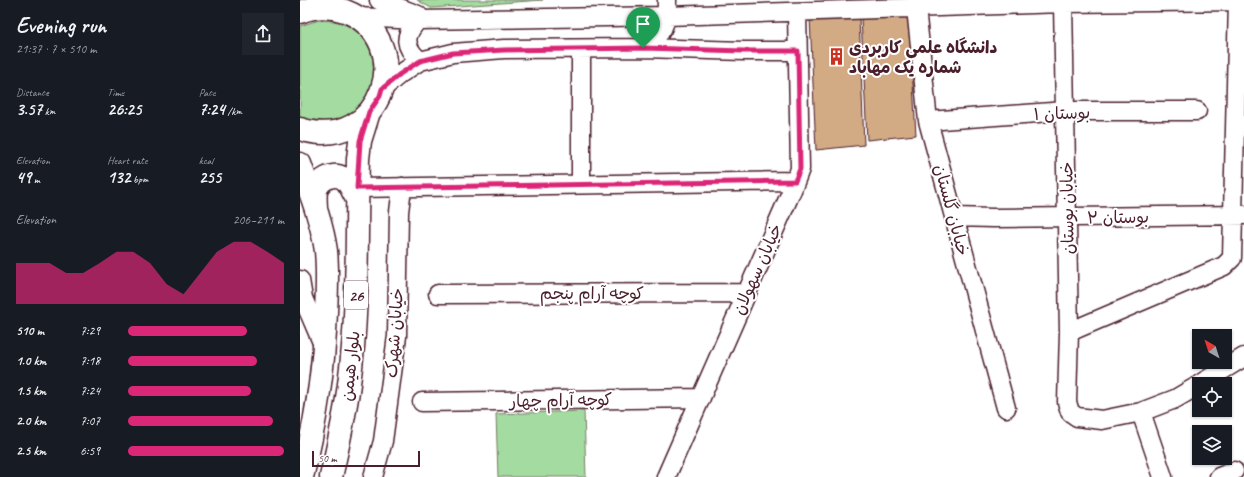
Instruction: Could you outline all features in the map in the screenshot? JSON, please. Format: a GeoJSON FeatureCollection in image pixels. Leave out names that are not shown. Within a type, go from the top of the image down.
{"type":"FeatureCollection","features":[{"type":"Feature","properties":{"kind":"main road","name":"26"},"geometry":{"type":"LineString","coordinates":[[300,12],[314,8],[316,4],[342,10],[357,17],[372,30],[381,48],[386,67],[380,96],[369,112],[352,126],[341,130],[319,133],[300,129]]}},
{"type":"Feature","properties":{"kind":"main road","name":"بلوار هیمن"},"geometry":{"type":"LineString","coordinates":[[331,477],[340,438],[351,370],[357,273],[357,194],[360,141],[369,112]]}},
{"type":"Feature","properties":{"kind":"main road","name":"بلوار هیمن"},"geometry":{"type":"LineString","coordinates":[[300,164],[316,210],[326,251],[328,280],[325,349],[310,447],[302,477]]}},
{"type":"Feature","properties":{"kind":"main road"},"geometry":{"type":"LineString","coordinates":[[316,210],[316,190],[323,180],[333,176],[343,178],[357,194]]}},
{"type":"Feature","properties":{"kind":"street"},"geometry":{"type":"LineString","coordinates":[[379,0],[424,20]]}},
{"type":"Feature","properties":{"kind":"street"},"geometry":{"type":"LineString","coordinates":[[357,17],[424,20],[667,8],[797,12],[1063,3],[1240,1],[1239,215],[1232,258],[1224,266],[1069,332]]}},
{"type":"Feature","properties":{"kind":"street","name":"خیابان بوستان"},"geometry":{"type":"LineString","coordinates":[[1063,3],[1069,332],[1067,402],[1070,412],[1077,417],[1102,420],[1141,412]]}},
{"type":"Feature","properties":{"kind":"street"},"geometry":{"type":"LineString","coordinates":[[643,48],[654,40],[660,33],[664,25],[667,8]]}},
{"type":"Feature","properties":{"kind":"street","name":"خیابان گلستان"},"geometry":{"type":"LineString","coordinates":[[916,8],[928,121],[1006,408]]}},
{"type":"Feature","properties":{"kind":"street","name":"خیابان سهولان"},"geometry":{"type":"LineString","coordinates":[[666,477],[800,169],[797,12]]}},
{"type":"Feature","properties":{"kind":"street"},"geometry":{"type":"LineString","coordinates":[[420,61],[413,55],[407,41],[407,35],[410,28],[424,20]]}},
{"type":"Feature","properties":{"kind":"street"},"geometry":{"type":"LineString","coordinates":[[382,89],[400,74],[420,61],[453,53],[504,50],[643,48],[798,51]]}},
{"type":"Feature","properties":{"kind":"street"},"geometry":{"type":"LineString","coordinates":[[581,49],[581,184]]}},
{"type":"Feature","properties":{"kind":"street","name":"بوستان ۱"},"geometry":{"type":"LineString","coordinates":[[928,121],[1065,111],[1197,111]]}},
{"type":"Feature","properties":{"kind":"street"},"geometry":{"type":"LineString","coordinates":[[357,194],[402,187],[795,181]]}},
{"type":"Feature","properties":{"kind":"street","name":"خیابان شهرک"},"geometry":{"type":"LineString","coordinates":[[373,477],[383,440],[397,336],[399,212],[402,187]]}},
{"type":"Feature","properties":{"kind":"street","name":"بوستان ۲"},"geometry":{"type":"LineString","coordinates":[[954,218],[1239,215]]}},
{"type":"Feature","properties":{"kind":"street"},"geometry":{"type":"LineString","coordinates":[[300,280],[303,298],[325,349]]}},
{"type":"Feature","properties":{"kind":"street","name":"کوچه آرام پنجم"},"geometry":{"type":"LineString","coordinates":[[438,294],[747,292]]}},
{"type":"Feature","properties":{"kind":"street"},"geometry":{"type":"LineString","coordinates":[[1214,377],[1241,364]]}},
{"type":"Feature","properties":{"kind":"street"},"geometry":{"type":"LineString","coordinates":[[1163,477],[1141,412],[1176,399],[1192,389]]}},
{"type":"Feature","properties":{"kind":"street","name":"کوچه آرام چهار"},"geometry":{"type":"LineString","coordinates":[[422,402],[701,398]]}},
{"type":"Feature","properties":{"kind":"green space"},"geometry":{"type":"Polygon","coordinates":[[[417,0],[543,0],[431,8],[417,0]]]}},
{"type":"Feature","properties":{"kind":"green space"},"geometry":{"type":"Polygon","coordinates":[[[319,20],[338,22],[355,31],[367,44],[374,59],[375,76],[371,92],[362,107],[349,117],[330,122],[314,122],[300,117],[300,26],[319,20]]]}},
{"type":"Feature","properties":{"kind":"green space"},"geometry":{"type":"Polygon","coordinates":[[[584,411],[586,477],[498,477],[496,414],[584,411]]]}},
{"type":"Feature","properties":{"kind":"building"},"geometry":{"type":"Polygon","coordinates":[[[909,16],[916,135],[867,140],[861,17],[909,16]]]}},
{"type":"Feature","properties":{"kind":"building","name":"دانشگاه علمی کاربردی شماره یک مهاباد"},"geometry":{"type":"Polygon","coordinates":[[[859,17],[864,145],[816,150],[810,18],[859,17]]]}},
{"type":"Feature","properties":{"kind":"place","name":"دانشگاه علمی کاربردی شماره یک مهاباد"},"geometry":{"type":"Point","coordinates":[836,57]}},
{"type":"Feature","properties":{"kind":"route"},"geometry":{"type":"LineString","coordinates":[[643,48],[798,51],[800,169],[795,181],[357,188],[360,141],[369,112],[380,96],[382,89],[400,74],[420,61],[453,53],[504,50],[643,48]]}}]}
